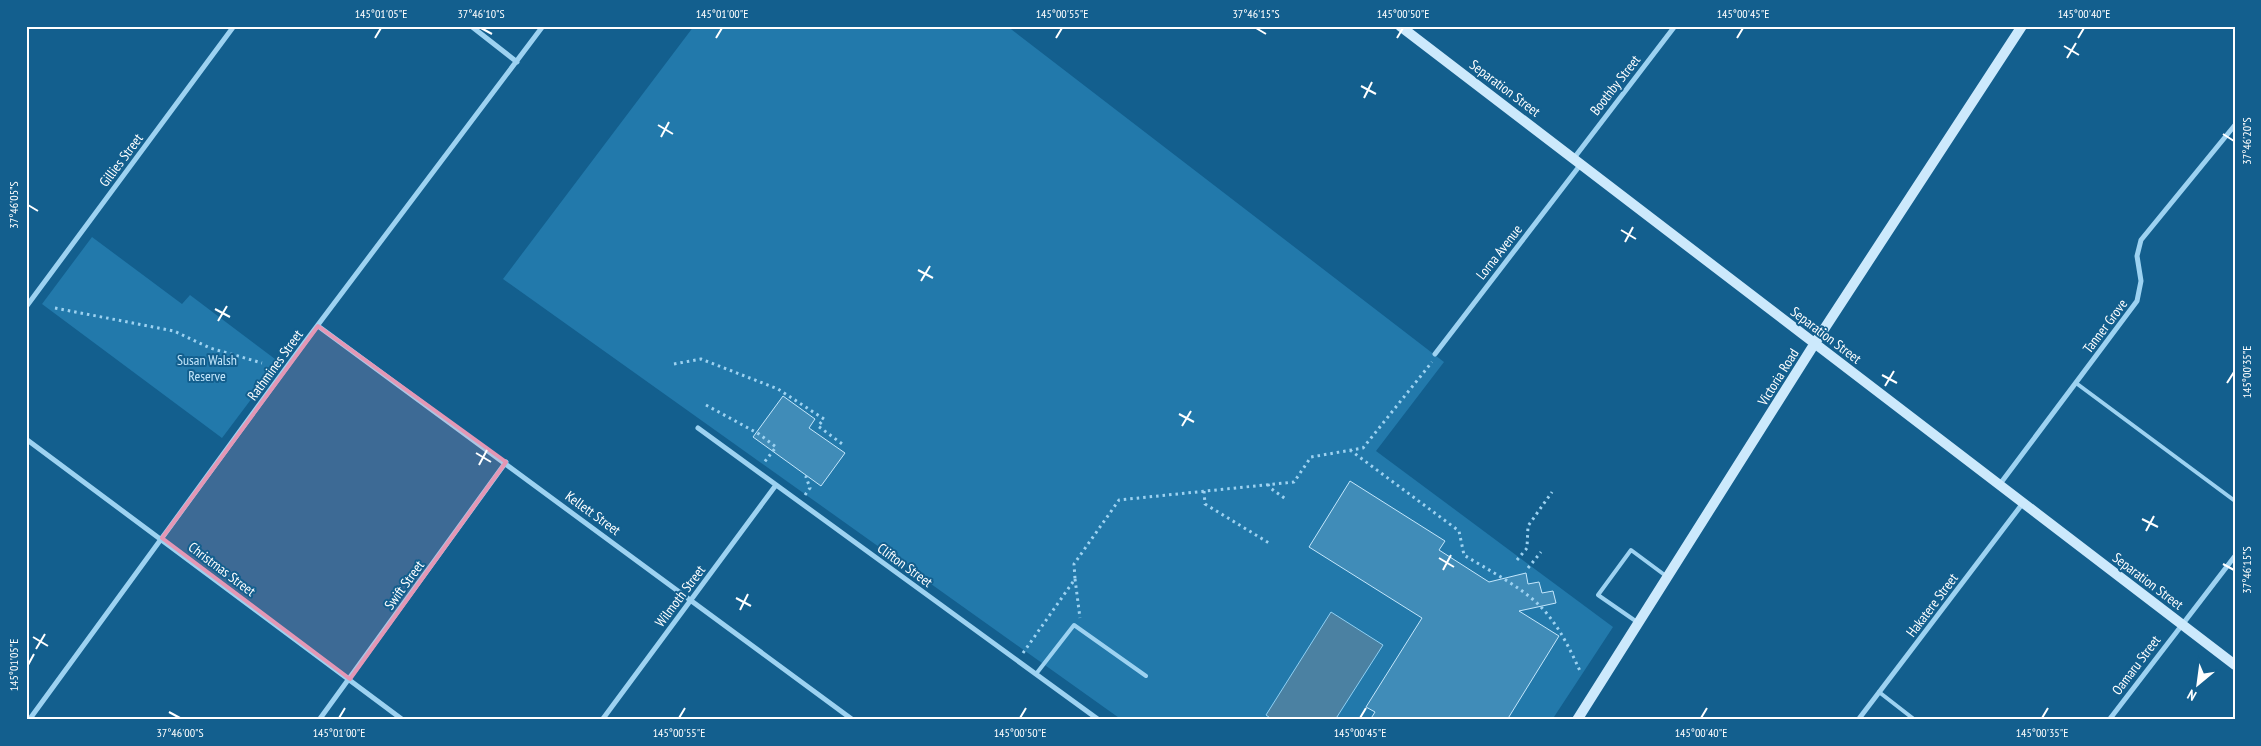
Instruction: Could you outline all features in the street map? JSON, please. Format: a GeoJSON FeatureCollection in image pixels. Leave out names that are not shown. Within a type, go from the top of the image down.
{"type":"FeatureCollection","features":[{"type":"Feature","properties":{"kind":"street","name":"Gillies Street"},"geometry":{"type":"LineString","coordinates":[[26,307],[234,26]]}},
{"type":"Feature","properties":{"kind":"street"},"geometry":{"type":"LineString","coordinates":[[471,26],[517,62]]}},
{"type":"Feature","properties":{"kind":"street","name":"Rathmines Street"},"geometry":{"type":"LineString","coordinates":[[29,720],[318,326],[543,26]]}},
{"type":"Feature","properties":{"kind":"street","name":"Boothby Street"},"geometry":{"type":"LineString","coordinates":[[1578,160],[1675,26]]}},
{"type":"Feature","properties":{"kind":"street","name":"Victoria Road"},"geometry":{"type":"LineString","coordinates":[[1577,720],[1815,343],[2022,26]]}},
{"type":"Feature","properties":{"kind":"street","name":"Separation Street"},"geometry":{"type":"LineString","coordinates":[[1404,27],[2235,665]]}},
{"type":"Feature","properties":{"kind":"street","name":"Tanner Grove"},"geometry":{"type":"LineString","coordinates":[[1999,485],[2137,301],[2141,281],[2137,256],[2141,240],[2235,125]]}},
{"type":"Feature","properties":{"kind":"street","name":"Lorna Avenue"},"geometry":{"type":"LineString","coordinates":[[1435,354],[1578,160]]}},
{"type":"Feature","properties":{"kind":"street","name":"Kellett Street"},"geometry":{"type":"LineString","coordinates":[[318,326],[506,462],[853,720]]}},
{"type":"Feature","properties":{"kind":"street","name":"Clifton Street"},"geometry":{"type":"LineString","coordinates":[[698,428],[1099,720]]}},
{"type":"Feature","properties":{"kind":"street","name":"Christmas Street"},"geometry":{"type":"LineString","coordinates":[[26,439],[162,538],[404,720]]}},
{"type":"Feature","properties":{"kind":"street","name":"Swift Street"},"geometry":{"type":"LineString","coordinates":[[319,720],[506,462]]}},
{"type":"Feature","properties":{"kind":"street","name":"Wilmoth Street"},"geometry":{"type":"LineString","coordinates":[[602,720],[776,485]]}},
{"type":"Feature","properties":{"kind":"street","name":"Hakatere Street"},"geometry":{"type":"LineString","coordinates":[[1858,720],[2023,503]]}},
{"type":"Feature","properties":{"kind":"street","name":"Oamaru Street"},"geometry":{"type":"LineString","coordinates":[[2109,720],[2235,556]]}},
{"type":"Feature","properties":{"kind":"lane"},"geometry":{"type":"LineString","coordinates":[[2076,382],[2235,501]]}},
{"type":"Feature","properties":{"kind":"lane"},"geometry":{"type":"LineString","coordinates":[[1638,622],[1598,595],[1631,550],[1668,577]]}},
{"type":"Feature","properties":{"kind":"lane"},"geometry":{"type":"LineString","coordinates":[[1036,674],[1074,625],[1146,676]]}},
{"type":"Feature","properties":{"kind":"lane"},"geometry":{"type":"LineString","coordinates":[[1879,692],[1915,720]]}},
{"type":"Feature","properties":{"kind":"path"},"geometry":{"type":"LineString","coordinates":[[55,308],[174,331],[210,348],[262,363]]}},
{"type":"Feature","properties":{"kind":"path"},"geometry":{"type":"LineString","coordinates":[[1081,630],[1074,564],[1119,500],[1294,482],[1311,457],[1363,448],[1410,388],[1432,365],[1435,354]]}},
{"type":"Feature","properties":{"kind":"path"},"geometry":{"type":"LineString","coordinates":[[674,364],[702,359],[778,389],[824,419],[818,426],[845,446]]}},
{"type":"Feature","properties":{"kind":"path"},"geometry":{"type":"LineString","coordinates":[[706,405],[759,434],[776,447],[758,470]]}},
{"type":"Feature","properties":{"kind":"path"},"geometry":{"type":"LineString","coordinates":[[1350,450],[1459,531],[1464,555],[1503,578],[1540,606],[1569,645],[1580,671]]}},
{"type":"Feature","properties":{"kind":"path"},"geometry":{"type":"LineString","coordinates":[[800,502],[810,488],[806,477],[808,474]]}},
{"type":"Feature","properties":{"kind":"path"},"geometry":{"type":"LineString","coordinates":[[1268,484],[1268,487],[1287,500]]}},
{"type":"Feature","properties":{"kind":"path"},"geometry":{"type":"LineString","coordinates":[[1204,491],[1206,504],[1269,543]]}},
{"type":"Feature","properties":{"kind":"path"},"geometry":{"type":"LineString","coordinates":[[1517,560],[1527,548],[1528,526],[1552,492]]}},
{"type":"Feature","properties":{"kind":"path"},"geometry":{"type":"LineString","coordinates":[[1528,568],[1541,552]]}},
{"type":"Feature","properties":{"kind":"path"},"geometry":{"type":"LineString","coordinates":[[1018,661],[1075,578]]}},
{"type":"Feature","properties":{"kind":"highlighted area"},"geometry":{"type":"Polygon","coordinates":[[[318,326],[506,462],[350,679],[162,538],[318,326]]]}},
{"type":"Feature","properties":{"kind":"green space"},"geometry":{"type":"Polygon","coordinates":[[[694,26],[1007,26],[1444,362],[1376,451],[1613,627],[1552,720],[1122,720],[503,279],[694,26]]]}},
{"type":"Feature","properties":{"kind":"green space","name":"Susan Walsh Reserve"},"geometry":{"type":"Polygon","coordinates":[[[92,237],[182,304],[190,295],[279,362],[222,438],[42,304],[92,237]]]}},
{"type":"Feature","properties":{"kind":"shaded area"},"geometry":{"type":"Polygon","coordinates":[[[1331,612],[1383,645],[1335,720],[1273,720],[1266,715],[1331,612]]]}},
{"type":"Feature","properties":{"kind":"building"},"geometry":{"type":"Polygon","coordinates":[[[783,396],[815,419],[809,428],[845,453],[821,486],[753,437],[783,396]]]}},
{"type":"Feature","properties":{"kind":"building"},"geometry":{"type":"Polygon","coordinates":[[[1350,481],[1445,541],[1439,550],[1489,582],[1526,573],[1528,584],[1539,582],[1542,593],[1553,591],[1556,603],[1519,611],[1559,636],[1507,720],[1370,720],[1375,712],[1366,707],[1422,618],[1309,547],[1350,481]]]}}]}
